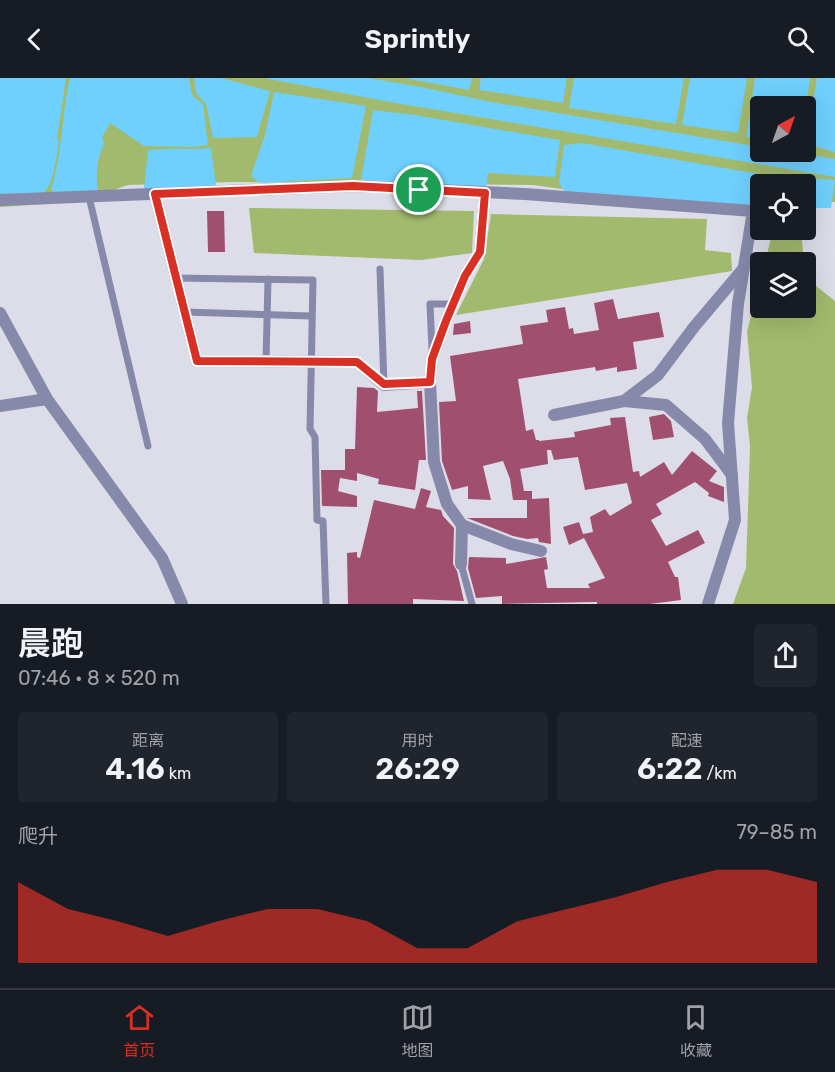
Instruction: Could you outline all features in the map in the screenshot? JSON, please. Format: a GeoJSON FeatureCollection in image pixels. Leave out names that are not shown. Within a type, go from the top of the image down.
{"type":"FeatureCollection","features":[{"type":"Feature","properties":{"kind":"street"},"geometry":{"type":"LineString","coordinates":[[0,200],[353,186],[525,194],[753,211],[738,304],[728,423],[735,520],[708,604]]}},
{"type":"Feature","properties":{"kind":"street"},"geometry":{"type":"LineString","coordinates":[[485,193],[480,252],[465,276],[432,359],[430,382],[434,462],[447,504],[462,525],[511,544],[541,551]]}},
{"type":"Feature","properties":{"kind":"street"},"geometry":{"type":"LineString","coordinates":[[155,194],[197,361],[357,362],[384,384],[430,382]]}},
{"type":"Feature","properties":{"kind":"street"},"geometry":{"type":"LineString","coordinates":[[624,401],[658,375],[694,327],[744,268]]}},
{"type":"Feature","properties":{"kind":"street"},"geometry":{"type":"LineString","coordinates":[[0,313],[47,399],[162,558],[182,604]]}},
{"type":"Feature","properties":{"kind":"street"},"geometry":{"type":"LineString","coordinates":[[0,406],[47,399]]}},
{"type":"Feature","properties":{"kind":"street"},"geometry":{"type":"LineString","coordinates":[[554,415],[624,401],[666,405],[705,439],[733,476]]}},
{"type":"Feature","properties":{"kind":"street"},"geometry":{"type":"LineString","coordinates":[[462,525],[462,564]]}},
{"type":"Feature","properties":{"kind":"lane"},"geometry":{"type":"LineString","coordinates":[[89,197],[148,446]]}},
{"type":"Feature","properties":{"kind":"lane"},"geometry":{"type":"LineString","coordinates":[[380,269],[384,384]]}},
{"type":"Feature","properties":{"kind":"lane"},"geometry":{"type":"LineString","coordinates":[[176,278],[312,280],[310,429],[315,437],[317,520],[323,521],[326,604]]}},
{"type":"Feature","properties":{"kind":"lane"},"geometry":{"type":"LineString","coordinates":[[266,361],[268,279]]}},
{"type":"Feature","properties":{"kind":"lane"},"geometry":{"type":"LineString","coordinates":[[432,359],[430,304],[453,304]]}},
{"type":"Feature","properties":{"kind":"lane"},"geometry":{"type":"LineString","coordinates":[[185,312],[311,316]]}},
{"type":"Feature","properties":{"kind":"lane"},"geometry":{"type":"LineString","coordinates":[[462,564],[472,604]]}},
{"type":"Feature","properties":{"kind":"green space"},"geometry":{"type":"Polygon","coordinates":[[[0,78],[835,78],[835,202],[816,201],[816,174],[750,174],[750,204],[726,212],[533,185],[234,182],[128,185],[80,202],[0,207],[0,78]]]}},
{"type":"Feature","properties":{"kind":"green space"},"geometry":{"type":"Polygon","coordinates":[[[249,208],[474,211],[472,253],[421,260],[254,253],[249,208]]]}},
{"type":"Feature","properties":{"kind":"green space"},"geometry":{"type":"Polygon","coordinates":[[[491,214],[707,219],[705,250],[731,253],[732,271],[456,315],[484,259],[491,214]]]}},
{"type":"Feature","properties":{"kind":"green space"},"geometry":{"type":"Polygon","coordinates":[[[770,240],[802,240],[803,252],[768,252],[770,240]]]}},
{"type":"Feature","properties":{"kind":"green space"},"geometry":{"type":"Polygon","coordinates":[[[816,286],[835,301],[835,604],[733,604],[746,568],[750,446],[747,418],[752,387],[747,332],[750,318],[816,318],[816,286]]]}},
{"type":"Feature","properties":{"kind":"water"},"geometry":{"type":"Polygon","coordinates":[[[0,78],[66,78],[56,161],[50,184],[44,192],[0,194],[0,78]]]}},
{"type":"Feature","properties":{"kind":"water"},"geometry":{"type":"Polygon","coordinates":[[[70,78],[189,78],[192,95],[203,104],[208,145],[144,146],[110,123],[102,137],[104,144],[98,161],[98,191],[53,192],[51,189],[58,162],[70,78]]]}},
{"type":"Feature","properties":{"kind":"water"},"geometry":{"type":"Polygon","coordinates":[[[194,78],[221,78],[270,91],[257,137],[213,138],[206,104],[196,93],[194,78]]]}},
{"type":"Feature","properties":{"kind":"water"},"geometry":{"type":"Polygon","coordinates":[[[264,78],[368,78],[421,87],[491,102],[750,145],[750,162],[816,162],[816,156],[835,159],[835,177],[384,101],[264,78]]]}},
{"type":"Feature","properties":{"kind":"water"},"geometry":{"type":"Polygon","coordinates":[[[404,78],[472,78],[469,90],[404,78]]]}},
{"type":"Feature","properties":{"kind":"water"},"geometry":{"type":"Polygon","coordinates":[[[481,78],[567,78],[563,103],[479,90],[481,78]]]}},
{"type":"Feature","properties":{"kind":"water"},"geometry":{"type":"Polygon","coordinates":[[[574,78],[684,78],[676,124],[569,108],[574,78]]]}},
{"type":"Feature","properties":{"kind":"water"},"geometry":{"type":"Polygon","coordinates":[[[690,78],[747,78],[738,133],[682,125],[690,78]]]}},
{"type":"Feature","properties":{"kind":"water"},"geometry":{"type":"Polygon","coordinates":[[[755,78],[810,78],[808,96],[752,96],[755,78]]]}},
{"type":"Feature","properties":{"kind":"water"},"geometry":{"type":"Polygon","coordinates":[[[817,78],[835,78],[835,152],[816,147],[816,96],[814,96],[817,78]]]}},
{"type":"Feature","properties":{"kind":"water"},"geometry":{"type":"Polygon","coordinates":[[[274,92],[366,106],[352,178],[260,183],[251,176],[265,135],[274,92]]]}},
{"type":"Feature","properties":{"kind":"water"},"geometry":{"type":"Polygon","coordinates":[[[373,110],[560,140],[555,177],[488,173],[486,188],[361,180],[373,110]]]}},
{"type":"Feature","properties":{"kind":"water"},"geometry":{"type":"Polygon","coordinates":[[[750,111],[750,138],[746,137],[750,111]]]}},
{"type":"Feature","properties":{"kind":"water"},"geometry":{"type":"Polygon","coordinates":[[[582,143],[758,174],[750,174],[750,206],[565,192],[559,183],[564,145],[582,143]]]}},
{"type":"Feature","properties":{"kind":"water"},"geometry":{"type":"Polygon","coordinates":[[[211,148],[216,186],[147,191],[144,188],[148,150],[211,148]]]}},
{"type":"Feature","properties":{"kind":"water"},"geometry":{"type":"Polygon","coordinates":[[[816,179],[835,180],[831,208],[816,208],[816,179]]]}},
{"type":"Feature","properties":{"kind":"building"},"geometry":{"type":"Polygon","coordinates":[[[207,211],[224,211],[225,252],[208,252],[207,211]]]}},
{"type":"Feature","properties":{"kind":"building"},"geometry":{"type":"Polygon","coordinates":[[[613,299],[618,319],[659,312],[664,337],[633,342],[637,369],[617,372],[617,367],[596,371],[595,367],[518,379],[526,431],[533,429],[536,440],[539,441],[575,437],[574,432],[611,425],[610,418],[625,417],[633,472],[639,471],[640,477],[664,462],[672,475],[692,451],[717,471],[709,481],[724,487],[724,502],[708,496],[709,493],[695,482],[656,504],[662,514],[651,520],[666,546],[698,530],[705,543],[668,562],[675,577],[678,577],[681,600],[650,604],[597,604],[597,602],[502,604],[502,596],[476,598],[468,568],[469,557],[506,558],[506,564],[546,557],[548,569],[544,570],[547,588],[590,588],[588,584],[605,578],[584,538],[569,545],[563,527],[579,522],[583,534],[593,532],[590,517],[605,509],[610,516],[632,503],[627,483],[585,490],[578,457],[554,460],[551,450],[547,450],[548,464],[520,469],[524,491],[532,491],[532,499],[549,498],[551,544],[539,542],[538,538],[527,539],[513,536],[467,518],[527,518],[527,500],[513,500],[510,479],[503,461],[483,466],[491,500],[468,499],[468,486],[452,490],[442,461],[439,402],[456,401],[450,356],[523,344],[520,326],[548,322],[546,310],[565,307],[569,329],[573,328],[574,334],[599,330],[594,303],[613,299]]]}},
{"type":"Feature","properties":{"kind":"building"},"geometry":{"type":"Polygon","coordinates":[[[470,321],[471,333],[453,335],[454,324],[470,321]]]}},
{"type":"Feature","properties":{"kind":"building"},"geometry":{"type":"Polygon","coordinates":[[[357,387],[374,388],[378,391],[377,412],[418,408],[417,391],[422,391],[426,460],[419,460],[415,490],[378,484],[379,479],[357,473],[357,481],[340,478],[338,491],[357,496],[357,507],[322,506],[321,470],[345,470],[345,449],[355,449],[357,387]]]}},
{"type":"Feature","properties":{"kind":"building"},"geometry":{"type":"Polygon","coordinates":[[[664,414],[671,421],[674,437],[653,440],[649,417],[664,414]]]}},
{"type":"Feature","properties":{"kind":"building"},"geometry":{"type":"Polygon","coordinates":[[[421,488],[431,491],[426,507],[441,510],[443,516],[454,528],[453,564],[457,571],[464,601],[413,599],[413,604],[348,604],[347,553],[357,552],[357,557],[360,558],[374,500],[415,509],[421,488]]]}},
{"type":"Feature","properties":{"kind":"route"},"geometry":{"type":"LineString","coordinates":[[353,186],[419,190],[485,193],[480,252],[465,276],[446,321],[432,359],[430,382],[384,384],[357,362],[197,361],[155,194],[353,186]]}}]}
